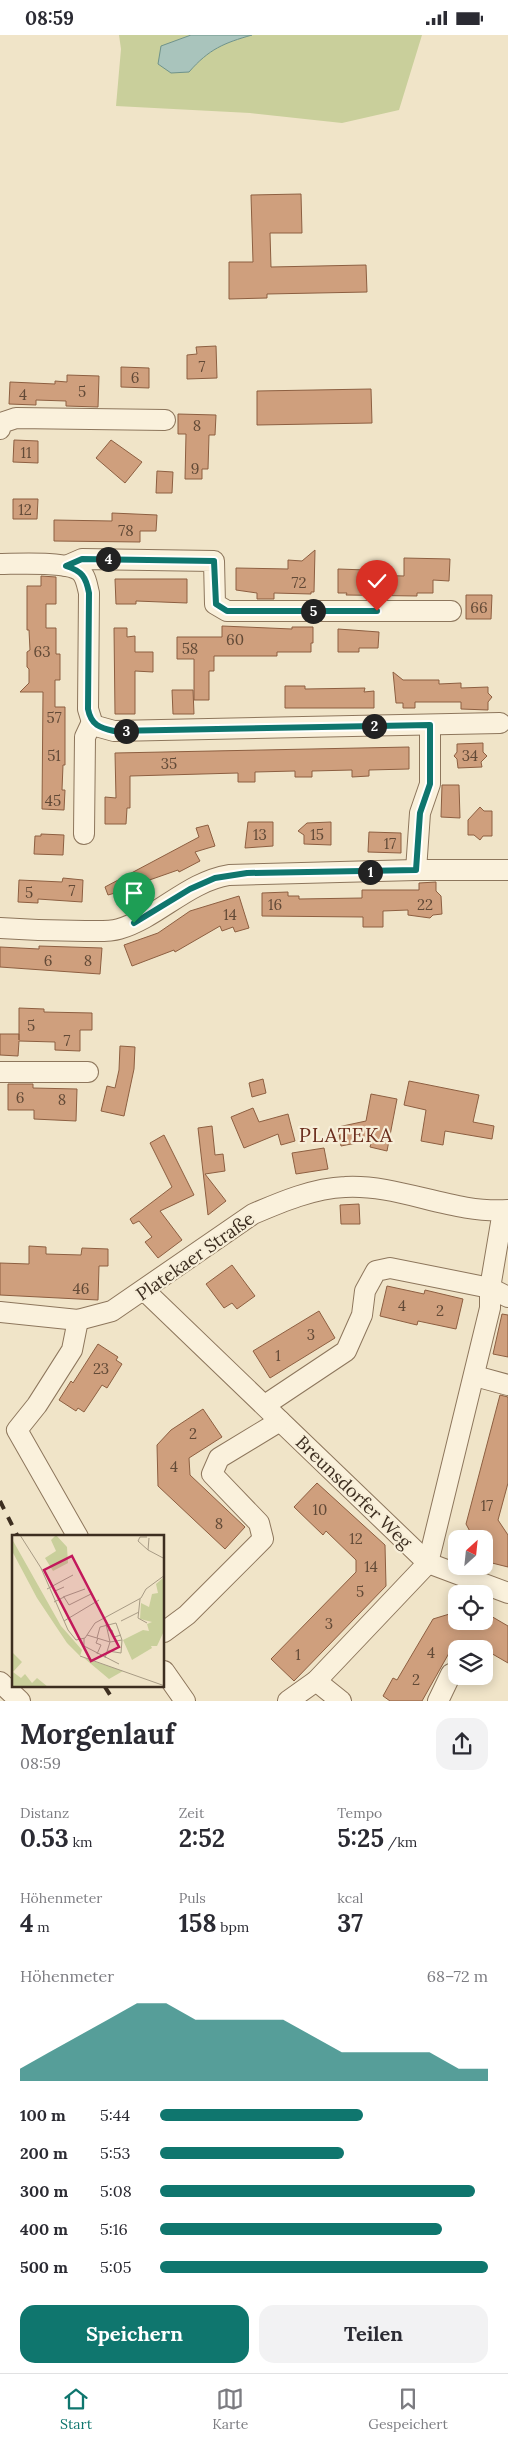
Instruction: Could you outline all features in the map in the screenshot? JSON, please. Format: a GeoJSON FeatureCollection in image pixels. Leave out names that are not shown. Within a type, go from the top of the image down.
{"type":"FeatureCollection","features":[{"type":"Feature","properties":{"kind":"street"},"geometry":{"type":"LineString","coordinates":[[0,429],[1,423],[16,418],[165,421]]}},
{"type":"Feature","properties":{"kind":"street"},"geometry":{"type":"LineString","coordinates":[[66,566],[82,559],[214,561],[216,604],[227,611],[451,611]]}},
{"type":"Feature","properties":{"kind":"street"},"geometry":{"type":"LineString","coordinates":[[0,564],[66,566],[80,571],[86,580],[89,593],[87,701],[92,722],[102,729],[114,731],[500,723]]}},
{"type":"Feature","properties":{"kind":"street"},"geometry":{"type":"LineString","coordinates":[[84,834],[85,737],[92,722]]}},
{"type":"Feature","properties":{"kind":"street"},"geometry":{"type":"LineString","coordinates":[[416,870],[420,813],[430,784],[430,725]]}},
{"type":"Feature","properties":{"kind":"street"},"geometry":{"type":"LineString","coordinates":[[0,929],[54,931],[118,930],[134,923],[190,889],[215,878],[230,875],[416,870],[508,870]]}},
{"type":"Feature","properties":{"kind":"street"},"geometry":{"type":"LineString","coordinates":[[0,1072],[88,1072]]}},
{"type":"Feature","properties":{"kind":"street","name":"Platekaer Straße"},"geometry":{"type":"LineString","coordinates":[[0,1312],[78,1321],[112,1311],[145,1291],[209,1243],[253,1214],[274,1205],[326,1189],[367,1187],[472,1210],[505,1211]]}},
{"type":"Feature","properties":{"kind":"street","name":"Breunsdorfer Weg"},"geometry":{"type":"LineString","coordinates":[[428,1563],[490,1308],[499,1292],[505,1211]]}},
{"type":"Feature","properties":{"kind":"street"},"geometry":{"type":"LineString","coordinates":[[265,1405],[346,1351],[362,1315],[365,1291],[376,1271],[390,1268],[499,1292]]}},
{"type":"Feature","properties":{"kind":"street","name":"Breunsdorfer Weg"},"geometry":{"type":"LineString","coordinates":[[145,1291],[428,1563],[508,1593]]}},
{"type":"Feature","properties":{"kind":"street"},"geometry":{"type":"LineString","coordinates":[[77,1535],[17,1430],[37,1405],[72,1350],[78,1321]]}},
{"type":"Feature","properties":{"kind":"street"},"geometry":{"type":"LineString","coordinates":[[474,1376],[508,1385]]}},
{"type":"Feature","properties":{"kind":"street","name":"Breunsdorfer Weg"},"geometry":{"type":"LineString","coordinates":[[165,1631],[187,1615],[263,1539],[259,1523],[212,1473],[220,1458],[280,1421]]}},
{"type":"Feature","properties":{"kind":"street"},"geometry":{"type":"LineString","coordinates":[[288,1701],[316,1681],[428,1563]]}},
{"type":"Feature","properties":{"kind":"street"},"geometry":{"type":"LineString","coordinates":[[165,1672],[185,1701]]}},
{"type":"Feature","properties":{"kind":"street"},"geometry":{"type":"LineString","coordinates":[[316,1681],[341,1701]]}},
{"type":"Feature","properties":{"kind":"street"},"geometry":{"type":"LineString","coordinates":[[0,1682],[20,1701]]}},
{"type":"Feature","properties":{"kind":"street"},"geometry":{"type":"LineString","coordinates":[[438,1701],[448,1682]]}},
{"type":"Feature","properties":{"kind":"green space"},"geometry":{"type":"Polygon","coordinates":[[[119,35],[191,35],[161,47],[189,72],[210,52],[233,41],[252,35],[422,35],[399,110],[342,123],[250,113],[116,106],[121,49],[119,35]]]}},
{"type":"Feature","properties":{"kind":"water"},"geometry":{"type":"Polygon","coordinates":[[[191,35],[252,35],[233,41],[210,52],[189,72],[171,73],[158,64],[161,46],[191,35]]]}},
{"type":"Feature","properties":{"kind":"building"},"geometry":{"type":"Polygon","coordinates":[[[301,194],[302,233],[270,233],[271,267],[366,265],[367,292],[267,294],[267,298],[229,299],[229,262],[253,262],[251,195],[301,194]]]}},
{"type":"Feature","properties":{"kind":"building"},"geometry":{"type":"Polygon","coordinates":[[[216,346],[217,378],[187,379],[187,355],[197,354],[196,347],[216,346]]]}},
{"type":"Feature","properties":{"kind":"building"},"geometry":{"type":"Polygon","coordinates":[[[121,367],[149,368],[149,388],[121,387],[121,367]]]}},
{"type":"Feature","properties":{"kind":"building"},"geometry":{"type":"Polygon","coordinates":[[[67,375],[99,376],[98,407],[66,406],[66,401],[36,400],[36,405],[9,404],[10,382],[55,384],[55,381],[67,382],[67,375]]]}},
{"type":"Feature","properties":{"kind":"building"},"geometry":{"type":"Polygon","coordinates":[[[371,389],[372,423],[257,425],[257,391],[371,389]]]}},
{"type":"Feature","properties":{"kind":"building"},"geometry":{"type":"Polygon","coordinates":[[[178,414],[216,415],[215,435],[209,435],[208,469],[202,469],[202,479],[185,479],[186,434],[178,434],[178,414]]]}},
{"type":"Feature","properties":{"kind":"building"},"geometry":{"type":"Polygon","coordinates":[[[14,440],[38,441],[38,463],[13,462],[14,440]]]}},
{"type":"Feature","properties":{"kind":"building"},"geometry":{"type":"Polygon","coordinates":[[[111,440],[142,462],[125,483],[96,458],[111,440]]]}},
{"type":"Feature","properties":{"kind":"building"},"geometry":{"type":"Polygon","coordinates":[[[157,471],[173,472],[172,493],[156,493],[157,471]]]}},
{"type":"Feature","properties":{"kind":"building"},"geometry":{"type":"Polygon","coordinates":[[[13,499],[38,499],[37,519],[13,519],[13,499]]]}},
{"type":"Feature","properties":{"kind":"building"},"geometry":{"type":"Polygon","coordinates":[[[112,513],[157,515],[156,531],[140,531],[140,542],[54,541],[54,520],[112,521],[112,513]]]}},
{"type":"Feature","properties":{"kind":"building"},"geometry":{"type":"Polygon","coordinates":[[[315,550],[314,592],[311,592],[311,594],[274,593],[274,599],[257,599],[257,593],[236,590],[236,568],[288,569],[288,560],[302,561],[315,550]]]}},
{"type":"Feature","properties":{"kind":"building"},"geometry":{"type":"Polygon","coordinates":[[[404,558],[450,559],[449,581],[433,580],[433,593],[417,593],[417,596],[346,595],[347,593],[338,593],[338,569],[366,570],[366,575],[404,576],[404,558]]]}},
{"type":"Feature","properties":{"kind":"building"},"geometry":{"type":"Polygon","coordinates":[[[41,576],[56,577],[56,604],[46,604],[46,628],[56,628],[56,654],[60,654],[60,680],[55,680],[55,707],[65,707],[65,765],[63,765],[62,790],[65,790],[64,810],[42,809],[43,692],[20,692],[29,683],[27,652],[30,650],[29,630],[27,630],[27,586],[41,586],[41,576]]]}},
{"type":"Feature","properties":{"kind":"building"},"geometry":{"type":"Polygon","coordinates":[[[115,579],[187,579],[187,603],[136,601],[136,604],[116,604],[115,579]]]}},
{"type":"Feature","properties":{"kind":"building"},"geometry":{"type":"Polygon","coordinates":[[[466,595],[492,595],[491,619],[466,619],[466,595]]]}},
{"type":"Feature","properties":{"kind":"building"},"geometry":{"type":"Polygon","coordinates":[[[222,626],[292,629],[292,627],[313,627],[311,652],[277,652],[277,656],[214,656],[214,671],[209,671],[209,700],[194,700],[194,659],[177,659],[177,637],[222,637],[222,626]]]}},
{"type":"Feature","properties":{"kind":"building"},"geometry":{"type":"Polygon","coordinates":[[[114,628],[127,628],[127,637],[135,636],[135,652],[153,652],[153,672],[135,671],[135,714],[115,714],[114,628]]]}},
{"type":"Feature","properties":{"kind":"building"},"geometry":{"type":"Polygon","coordinates":[[[338,629],[379,632],[378,648],[359,648],[359,652],[338,652],[338,629]]]}},
{"type":"Feature","properties":{"kind":"building"},"geometry":{"type":"Polygon","coordinates":[[[393,672],[403,680],[439,680],[439,684],[461,683],[461,688],[488,687],[488,693],[492,697],[488,702],[488,710],[461,709],[461,702],[415,702],[415,708],[403,708],[403,703],[396,703],[393,672]]]}},
{"type":"Feature","properties":{"kind":"building"},"geometry":{"type":"Polygon","coordinates":[[[285,686],[305,686],[305,689],[365,688],[364,692],[374,691],[374,708],[285,708],[285,686]]]}},
{"type":"Feature","properties":{"kind":"building"},"geometry":{"type":"Polygon","coordinates":[[[172,690],[193,690],[194,714],[173,714],[172,690]]]}},
{"type":"Feature","properties":{"kind":"building"},"geometry":{"type":"Polygon","coordinates":[[[483,743],[483,752],[487,756],[481,762],[482,767],[458,768],[457,759],[454,756],[457,752],[457,744],[483,743]]]}},
{"type":"Feature","properties":{"kind":"building"},"geometry":{"type":"Polygon","coordinates":[[[409,747],[409,769],[369,770],[369,776],[352,777],[352,770],[312,771],[312,777],[295,777],[295,771],[255,772],[255,782],[238,782],[238,773],[130,776],[130,808],[127,808],[126,824],[105,824],[105,797],[116,798],[115,753],[409,747]]]}},
{"type":"Feature","properties":{"kind":"building"},"geometry":{"type":"Polygon","coordinates":[[[442,785],[459,785],[460,818],[441,817],[442,785]]]}},
{"type":"Feature","properties":{"kind":"building"},"geometry":{"type":"Polygon","coordinates":[[[480,807],[484,811],[492,811],[492,836],[483,836],[480,840],[474,835],[468,835],[468,820],[480,807]]]}},
{"type":"Feature","properties":{"kind":"building"},"geometry":{"type":"Polygon","coordinates":[[[248,822],[273,822],[273,846],[245,848],[248,822]]]}},
{"type":"Feature","properties":{"kind":"building"},"geometry":{"type":"Polygon","coordinates":[[[331,822],[331,845],[304,844],[304,835],[298,831],[307,823],[331,822]]]}},
{"type":"Feature","properties":{"kind":"building"},"geometry":{"type":"Polygon","coordinates":[[[208,825],[215,846],[195,852],[200,861],[179,872],[178,870],[138,884],[142,893],[120,904],[115,893],[108,895],[105,887],[199,837],[196,828],[208,825]]]}},
{"type":"Feature","properties":{"kind":"building"},"geometry":{"type":"Polygon","coordinates":[[[369,832],[401,833],[401,853],[368,852],[369,832]]]}},
{"type":"Feature","properties":{"kind":"building"},"geometry":{"type":"Polygon","coordinates":[[[41,834],[64,835],[63,855],[34,854],[35,836],[41,836],[41,834]]]}},
{"type":"Feature","properties":{"kind":"building"},"geometry":{"type":"Polygon","coordinates":[[[63,878],[83,880],[82,902],[38,899],[38,903],[18,902],[19,880],[62,882],[63,878]]]}},
{"type":"Feature","properties":{"kind":"building"},"geometry":{"type":"Polygon","coordinates":[[[436,882],[436,891],[441,896],[442,914],[433,915],[430,918],[408,915],[408,910],[383,911],[383,927],[363,927],[363,917],[262,916],[262,893],[288,892],[288,896],[299,896],[299,899],[362,898],[362,890],[419,890],[419,883],[436,882]]]}},
{"type":"Feature","properties":{"kind":"building"},"geometry":{"type":"Polygon","coordinates":[[[239,896],[249,928],[235,932],[233,927],[222,931],[220,926],[175,952],[174,950],[132,966],[124,945],[158,933],[190,911],[239,896]]]}},
{"type":"Feature","properties":{"kind":"building"},"geometry":{"type":"Polygon","coordinates":[[[39,946],[102,948],[100,974],[0,967],[0,947],[39,949],[39,946]]]}},
{"type":"Feature","properties":{"kind":"building"},"geometry":{"type":"Polygon","coordinates":[[[19,1008],[44,1009],[44,1012],[92,1013],[92,1030],[80,1030],[80,1051],[55,1050],[55,1042],[19,1041],[18,1056],[0,1055],[0,1034],[19,1034],[19,1008]]]}},
{"type":"Feature","properties":{"kind":"building"},"geometry":{"type":"Polygon","coordinates":[[[120,1046],[135,1047],[134,1069],[124,1116],[101,1111],[107,1086],[115,1088],[119,1070],[120,1046]]]}},
{"type":"Feature","properties":{"kind":"building"},"geometry":{"type":"Polygon","coordinates":[[[263,1079],[266,1093],[252,1097],[249,1083],[263,1079]]]}},
{"type":"Feature","properties":{"kind":"building"},"geometry":{"type":"Polygon","coordinates":[[[409,1081],[479,1095],[473,1122],[494,1126],[492,1139],[445,1131],[443,1145],[421,1141],[426,1110],[404,1105],[409,1081]]]}},
{"type":"Feature","properties":{"kind":"building"},"geometry":{"type":"Polygon","coordinates":[[[8,1084],[33,1084],[33,1088],[77,1089],[76,1121],[34,1119],[34,1110],[8,1110],[8,1084]]]}},
{"type":"Feature","properties":{"kind":"building"},"geometry":{"type":"Polygon","coordinates":[[[371,1094],[397,1099],[387,1151],[370,1147],[372,1140],[341,1146],[338,1127],[366,1121],[371,1094]]]}},
{"type":"Feature","properties":{"kind":"building"},"geometry":{"type":"Polygon","coordinates":[[[253,1108],[259,1122],[288,1114],[295,1141],[281,1145],[278,1134],[244,1148],[231,1117],[253,1108]]]}},
{"type":"Feature","properties":{"kind":"building"},"geometry":{"type":"Polygon","coordinates":[[[212,1126],[215,1155],[223,1154],[225,1171],[205,1174],[226,1201],[208,1215],[198,1128],[212,1126]]]}},
{"type":"Feature","properties":{"kind":"building"},"geometry":{"type":"Polygon","coordinates":[[[164,1135],[194,1195],[160,1211],[182,1240],[158,1258],[145,1242],[152,1237],[139,1221],[133,1224],[130,1219],[172,1187],[150,1143],[164,1135]]]}},
{"type":"Feature","properties":{"kind":"building"},"geometry":{"type":"Polygon","coordinates":[[[324,1148],[328,1169],[296,1174],[292,1153],[324,1148]]]}},
{"type":"Feature","properties":{"kind":"building"},"geometry":{"type":"Polygon","coordinates":[[[359,1204],[360,1224],[341,1224],[340,1205],[359,1204]]]}},
{"type":"Feature","properties":{"kind":"building"},"geometry":{"type":"Polygon","coordinates":[[[29,1246],[46,1247],[46,1254],[81,1255],[82,1248],[108,1249],[108,1266],[99,1266],[98,1300],[0,1295],[0,1263],[29,1264],[29,1246]]]}},
{"type":"Feature","properties":{"kind":"building"},"geometry":{"type":"Polygon","coordinates":[[[232,1265],[255,1296],[237,1309],[232,1303],[224,1308],[206,1284],[232,1265]]]}},
{"type":"Feature","properties":{"kind":"building"},"geometry":{"type":"Polygon","coordinates":[[[387,1286],[424,1294],[425,1290],[463,1299],[456,1329],[418,1321],[417,1325],[380,1316],[387,1286]]]}},
{"type":"Feature","properties":{"kind":"building"},"geometry":{"type":"Polygon","coordinates":[[[319,1311],[335,1338],[270,1378],[253,1351],[319,1311]]]}},
{"type":"Feature","properties":{"kind":"building"},"geometry":{"type":"Polygon","coordinates":[[[502,1314],[508,1315],[508,1357],[493,1354],[502,1314]]]}},
{"type":"Feature","properties":{"kind":"building"},"geometry":{"type":"Polygon","coordinates":[[[98,1344],[118,1357],[116,1360],[122,1364],[107,1388],[102,1385],[84,1412],[78,1408],[76,1411],[59,1400],[71,1381],[73,1383],[98,1344]]]}},
{"type":"Feature","properties":{"kind":"building"},"geometry":{"type":"Polygon","coordinates":[[[500,1395],[508,1397],[508,1483],[498,1520],[508,1535],[508,1567],[493,1563],[493,1530],[469,1530],[466,1524],[500,1395]]]}},
{"type":"Feature","properties":{"kind":"building"},"geometry":{"type":"Polygon","coordinates":[[[203,1409],[222,1437],[189,1458],[190,1475],[245,1527],[225,1549],[158,1486],[157,1445],[171,1430],[203,1409]]]}},
{"type":"Feature","properties":{"kind":"building"},"geometry":{"type":"Polygon","coordinates":[[[317,1483],[385,1545],[386,1586],[294,1681],[271,1659],[356,1572],[356,1560],[326,1531],[323,1535],[294,1507],[317,1483]]]}},
{"type":"Feature","properties":{"kind":"building"},"geometry":{"type":"Polygon","coordinates":[[[448,1614],[448,1630],[493,1630],[493,1617],[508,1626],[508,1663],[493,1654],[493,1640],[448,1640],[448,1655],[422,1701],[390,1701],[383,1696],[393,1678],[397,1680],[433,1619],[448,1614]]]}},
{"type":"Feature","properties":{"kind":"railway"},"geometry":{"type":"LineString","coordinates":[[0,1501],[17,1535]]}},
{"type":"Feature","properties":{"kind":"railway"},"geometry":{"type":"LineString","coordinates":[[106,1688],[114,1701]]}},
{"type":"Feature","properties":{"kind":"district","name":"PLATEKA"},"geometry":{"type":"Point","coordinates":[346,1134]}},
{"type":"Feature","properties":{"kind":"route"},"geometry":{"type":"LineString","coordinates":[[134,923],[190,889],[215,878],[230,875],[247,873],[395,872],[416,870],[420,813],[430,784],[430,725],[114,731],[102,729],[92,722],[88,709],[89,593],[86,580],[80,571],[66,566],[82,559],[214,561],[216,604],[227,611],[377,611]]}}]}
